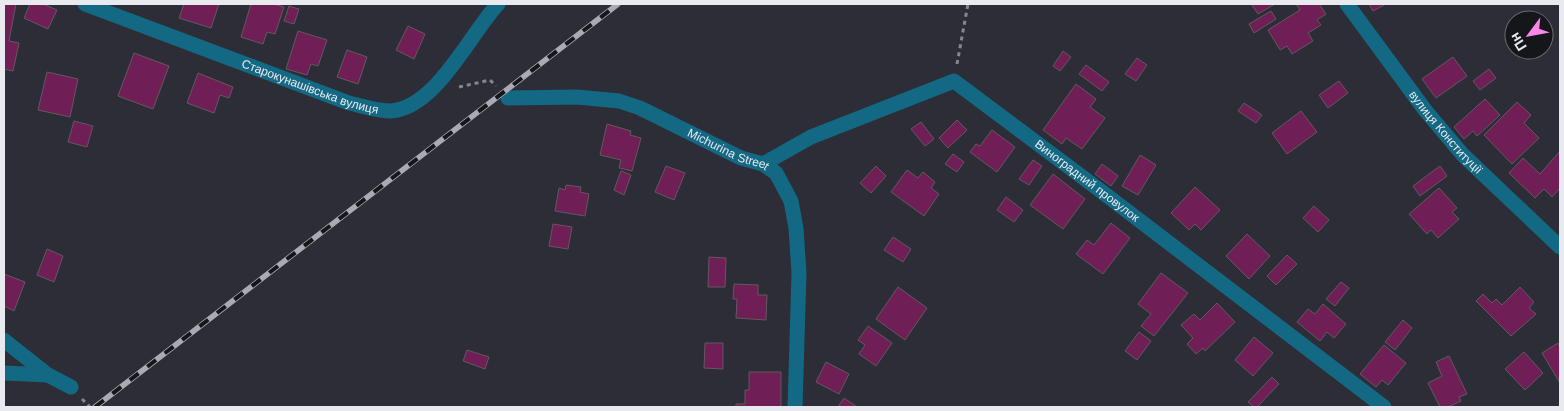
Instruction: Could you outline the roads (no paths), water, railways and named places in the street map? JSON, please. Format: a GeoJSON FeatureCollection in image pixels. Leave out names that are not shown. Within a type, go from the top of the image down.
{"type":"FeatureCollection","features":[{"type":"Feature","properties":{"kind":"street","name":"Старокунашівська вулиця"},"geometry":{"type":"LineString","coordinates":[[85,4],[349,103],[379,111],[394,111],[413,104],[424,96],[448,70],[485,17],[498,4]]}},
{"type":"Feature","properties":{"kind":"street","name":"вулиця Конституції"},"geometry":{"type":"LineString","coordinates":[[1347,4],[1419,103],[1463,155],[1560,247]]}},
{"type":"Feature","properties":{"kind":"street","name":"Виноградний провулок"},"geometry":{"type":"LineString","coordinates":[[790,150],[812,137],[954,81],[1384,407]]}},
{"type":"Feature","properties":{"kind":"street","name":"Michurina Street"},"geometry":{"type":"LineString","coordinates":[[508,98],[577,97],[619,101],[640,108],[741,158],[763,164],[776,173],[784,184],[791,201],[796,228],[799,273],[795,407]]}},
{"type":"Feature","properties":{"kind":"street"},"geometry":{"type":"LineString","coordinates":[[763,164],[790,150]]}},
{"type":"Feature","properties":{"kind":"street"},"geometry":{"type":"LineString","coordinates":[[784,184],[782,170],[790,150]]}},
{"type":"Feature","properties":{"kind":"street"},"geometry":{"type":"LineString","coordinates":[[4,340],[48,375],[71,387]]}},
{"type":"Feature","properties":{"kind":"street"},"geometry":{"type":"LineString","coordinates":[[4,373],[48,375]]}},
{"type":"Feature","properties":{"kind":"railway"},"geometry":{"type":"LineString","coordinates":[[95,407],[618,4]]}}]}
